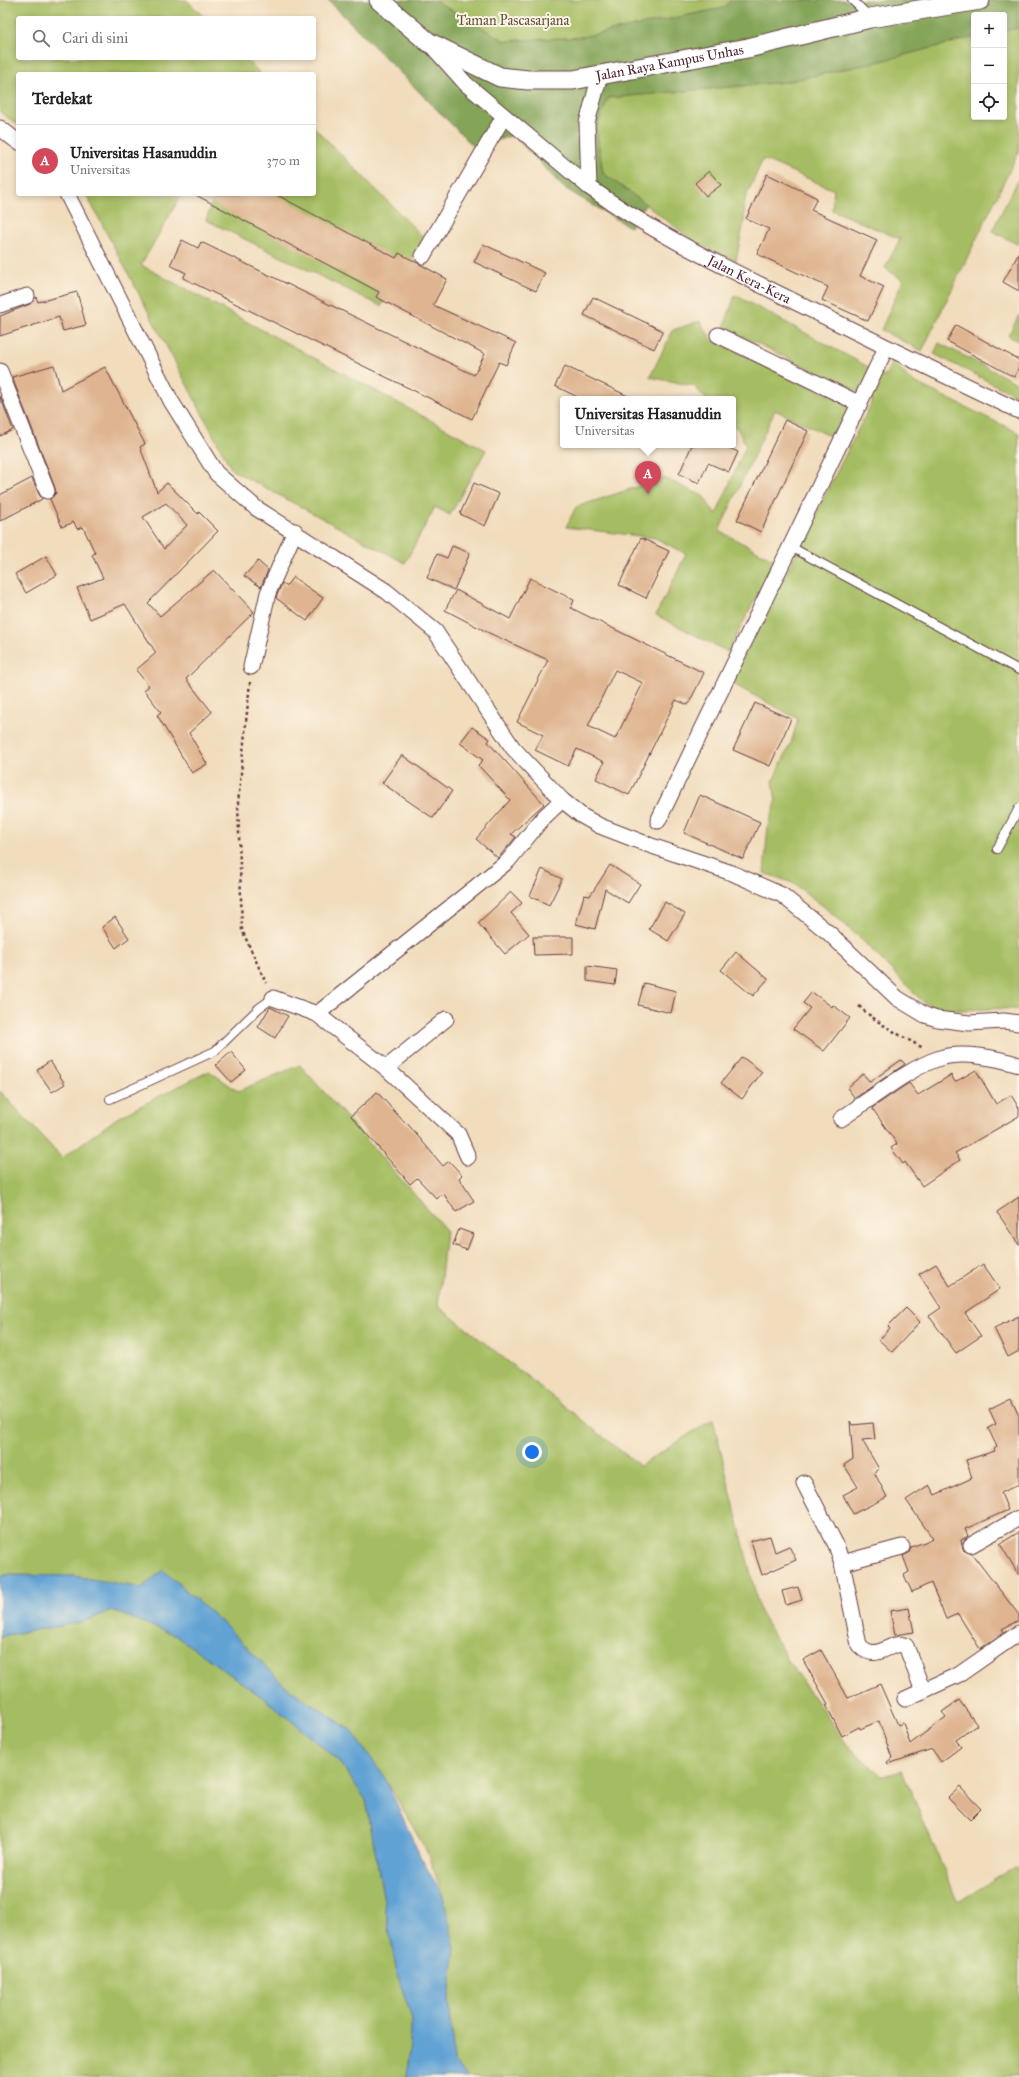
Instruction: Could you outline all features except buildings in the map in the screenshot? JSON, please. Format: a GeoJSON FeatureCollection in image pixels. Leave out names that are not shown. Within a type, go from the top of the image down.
{"type":"FeatureCollection","features":[{"type":"Feature","properties":{"kind":"street","name":"Jalan Raya Kampus Unhas"},"geometry":{"type":"LineString","coordinates":[[379,0],[428,42],[493,73],[509,79],[573,80],[748,48],[870,18],[972,1]]}},
{"type":"Feature","properties":{"kind":"street","name":"Jalan Kera-Kera"},"geometry":{"type":"LineString","coordinates":[[428,42],[466,84],[589,187],[622,211],[735,272],[886,348],[1019,411]]}},
{"type":"Feature","properties":{"kind":"street"},"geometry":{"type":"LineString","coordinates":[[589,187],[587,123],[600,75]]}},
{"type":"Feature","properties":{"kind":"street"},"geometry":{"type":"LineString","coordinates":[[423,256],[468,180],[491,135],[504,116]]}},
{"type":"Feature","properties":{"kind":"street"},"geometry":{"type":"LineString","coordinates":[[0,128],[16,140]]}},
{"type":"Feature","properties":{"kind":"street"},"geometry":{"type":"LineString","coordinates":[[68,196],[171,401],[192,437],[216,473],[256,508],[295,531],[386,591],[435,631],[553,809],[582,816],[600,826],[648,846],[732,873],[782,895],[830,934],[897,998],[925,1015],[937,1019],[969,1023],[1004,1020],[1019,1023]]}},
{"type":"Feature","properties":{"kind":"street"},"geometry":{"type":"LineString","coordinates":[[0,305],[27,296]]}},
{"type":"Feature","properties":{"kind":"street"},"geometry":{"type":"LineString","coordinates":[[718,335],[860,404]]}},
{"type":"Feature","properties":{"kind":"street"},"geometry":{"type":"LineString","coordinates":[[658,821],[886,348]]}},
{"type":"Feature","properties":{"kind":"street"},"geometry":{"type":"LineString","coordinates":[[0,371],[47,491]]}},
{"type":"Feature","properties":{"kind":"street"},"geometry":{"type":"LineString","coordinates":[[251,666],[268,593],[289,548],[295,531]]}},
{"type":"Feature","properties":{"kind":"street"},"geometry":{"type":"LineString","coordinates":[[317,1014],[508,861],[553,809]]}},
{"type":"Feature","properties":{"kind":"street"},"geometry":{"type":"LineString","coordinates":[[273,998],[317,1014],[386,1068],[458,1134],[468,1157]]}},
{"type":"Feature","properties":{"kind":"street"},"geometry":{"type":"LineString","coordinates":[[386,1068],[446,1019]]}},
{"type":"Feature","properties":{"kind":"street"},"geometry":{"type":"LineString","coordinates":[[841,1119],[914,1070],[941,1058],[975,1056],[1019,1065]]}},
{"type":"Feature","properties":{"kind":"street"},"geometry":{"type":"LineString","coordinates":[[804,1483],[830,1531],[842,1563],[859,1645],[867,1652],[874,1653],[898,1644],[906,1646],[923,1691]]}},
{"type":"Feature","properties":{"kind":"street"},"geometry":{"type":"LineString","coordinates":[[972,1545],[1019,1518]]}},
{"type":"Feature","properties":{"kind":"street"},"geometry":{"type":"LineString","coordinates":[[842,1563],[902,1546]]}},
{"type":"Feature","properties":{"kind":"street"},"geometry":{"type":"LineString","coordinates":[[905,1699],[960,1674],[1019,1633]]}},
{"type":"Feature","properties":{"kind":"lane"},"geometry":{"type":"LineString","coordinates":[[852,0],[870,18]]}},
{"type":"Feature","properties":{"kind":"lane"},"geometry":{"type":"LineString","coordinates":[[791,547],[1019,670]]}},
{"type":"Feature","properties":{"kind":"lane"},"geometry":{"type":"LineString","coordinates":[[997,848],[1019,808]]}},
{"type":"Feature","properties":{"kind":"lane"},"geometry":{"type":"LineString","coordinates":[[110,1099],[215,1051],[259,1008],[273,998]]}},
{"type":"Feature","properties":{"kind":"path"},"geometry":{"type":"LineString","coordinates":[[251,666],[238,803],[242,930],[273,998]]}},
{"type":"Feature","properties":{"kind":"path"},"geometry":{"type":"LineString","coordinates":[[859,1006],[884,1027],[941,1058]]}},
{"type":"Feature","properties":{"kind":"green space"},"geometry":{"type":"Polygon","coordinates":[[[0,0],[187,0],[203,16],[16,16],[16,60],[247,60],[259,72],[16,72],[16,124],[0,112],[0,0]]]}},
{"type":"Feature","properties":{"kind":"green space"},"geometry":{"type":"Polygon","coordinates":[[[328,0],[434,0],[505,41],[582,37],[723,8],[731,0],[1019,0],[1019,28],[1007,30],[1007,12],[971,12],[971,38],[881,61],[785,82],[608,98],[596,129],[603,173],[646,204],[630,227],[564,188],[513,135],[475,148],[328,0]]]}},
{"type":"Feature","properties":{"kind":"green space","name":"Taman Pascasarjana"},"geometry":{"type":"Polygon","coordinates":[[[434,0],[731,0],[723,8],[582,37],[505,41],[434,0]]]}},
{"type":"Feature","properties":{"kind":"green space"},"geometry":{"type":"Polygon","coordinates":[[[1019,26],[1019,151],[922,351],[881,330],[903,280],[885,268],[900,239],[832,210],[834,190],[763,159],[745,199],[744,221],[736,261],[697,243],[603,173],[596,129],[608,98],[785,82],[881,61],[971,38],[971,120],[1007,120],[1007,29],[1019,26]]]}},
{"type":"Feature","properties":{"kind":"green space"},"geometry":{"type":"Polygon","coordinates":[[[316,129],[425,239],[381,306],[206,220],[212,203],[196,196],[316,196],[316,129]]]}},
{"type":"Feature","properties":{"kind":"green space"},"geometry":{"type":"Polygon","coordinates":[[[1019,178],[1019,245],[992,231],[1019,178]]]}},
{"type":"Feature","properties":{"kind":"green space"},"geometry":{"type":"Polygon","coordinates":[[[87,196],[181,196],[141,265],[486,450],[450,515],[435,507],[405,563],[232,470],[87,196]]]}},
{"type":"Feature","properties":{"kind":"green space"},"geometry":{"type":"Polygon","coordinates":[[[735,295],[885,376],[892,361],[912,381],[1019,433],[1019,1010],[947,1009],[923,1002],[860,938],[823,906],[793,883],[764,873],[768,825],[776,802],[773,781],[791,743],[798,719],[731,683],[873,400],[724,327],[735,295]]]}},
{"type":"Feature","properties":{"kind":"green space"},"geometry":{"type":"Polygon","coordinates":[[[1019,315],[1019,341],[1008,336],[1019,315]]]}},
{"type":"Feature","properties":{"kind":"green space"},"geometry":{"type":"Polygon","coordinates":[[[700,321],[712,340],[850,405],[834,438],[775,410],[719,531],[775,560],[728,652],[656,615],[686,554],[655,538],[566,527],[576,507],[664,478],[703,496],[716,515],[746,446],[736,427],[736,396],[703,396],[694,386],[650,377],[673,330],[700,321]]]}},
{"type":"Feature","properties":{"kind":"green space"},"geometry":{"type":"Polygon","coordinates":[[[939,343],[1019,384],[1019,397],[934,354],[939,343]]]}},
{"type":"Feature","properties":{"kind":"green space"},"geometry":{"type":"Polygon","coordinates":[[[300,1065],[446,1230],[438,1306],[640,1466],[713,1419],[760,1612],[792,1667],[848,1746],[882,1776],[902,1771],[958,1902],[1015,1867],[1019,1868],[1019,2077],[468,2077],[454,2062],[449,1997],[455,1948],[443,1896],[427,1852],[385,1778],[352,1731],[284,1685],[227,1627],[163,1570],[142,1588],[74,1576],[4,1575],[0,1577],[0,1091],[62,1158],[117,1118],[209,1071],[238,1091],[300,1065]]]}},
{"type":"Feature","properties":{"kind":"green space"},"geometry":{"type":"Polygon","coordinates":[[[111,1610],[175,1635],[266,1700],[337,1759],[366,1800],[397,1974],[412,2019],[407,2077],[0,2077],[0,1636],[84,1622],[111,1610]]]}},
{"type":"Feature","properties":{"kind":"water"},"geometry":{"type":"Polygon","coordinates":[[[163,1570],[227,1627],[284,1685],[352,1731],[385,1778],[421,1858],[443,1896],[455,1948],[449,1997],[454,2062],[468,2077],[407,2077],[412,2019],[397,1974],[366,1800],[337,1759],[266,1700],[175,1635],[111,1610],[84,1622],[0,1636],[0,1577],[4,1575],[74,1576],[142,1588],[163,1570]]]}},
{"type":"Feature","properties":{"kind":"place","name":"Universitas Hasanuddin"},"geometry":{"type":"Point","coordinates":[648,494]}}]}
